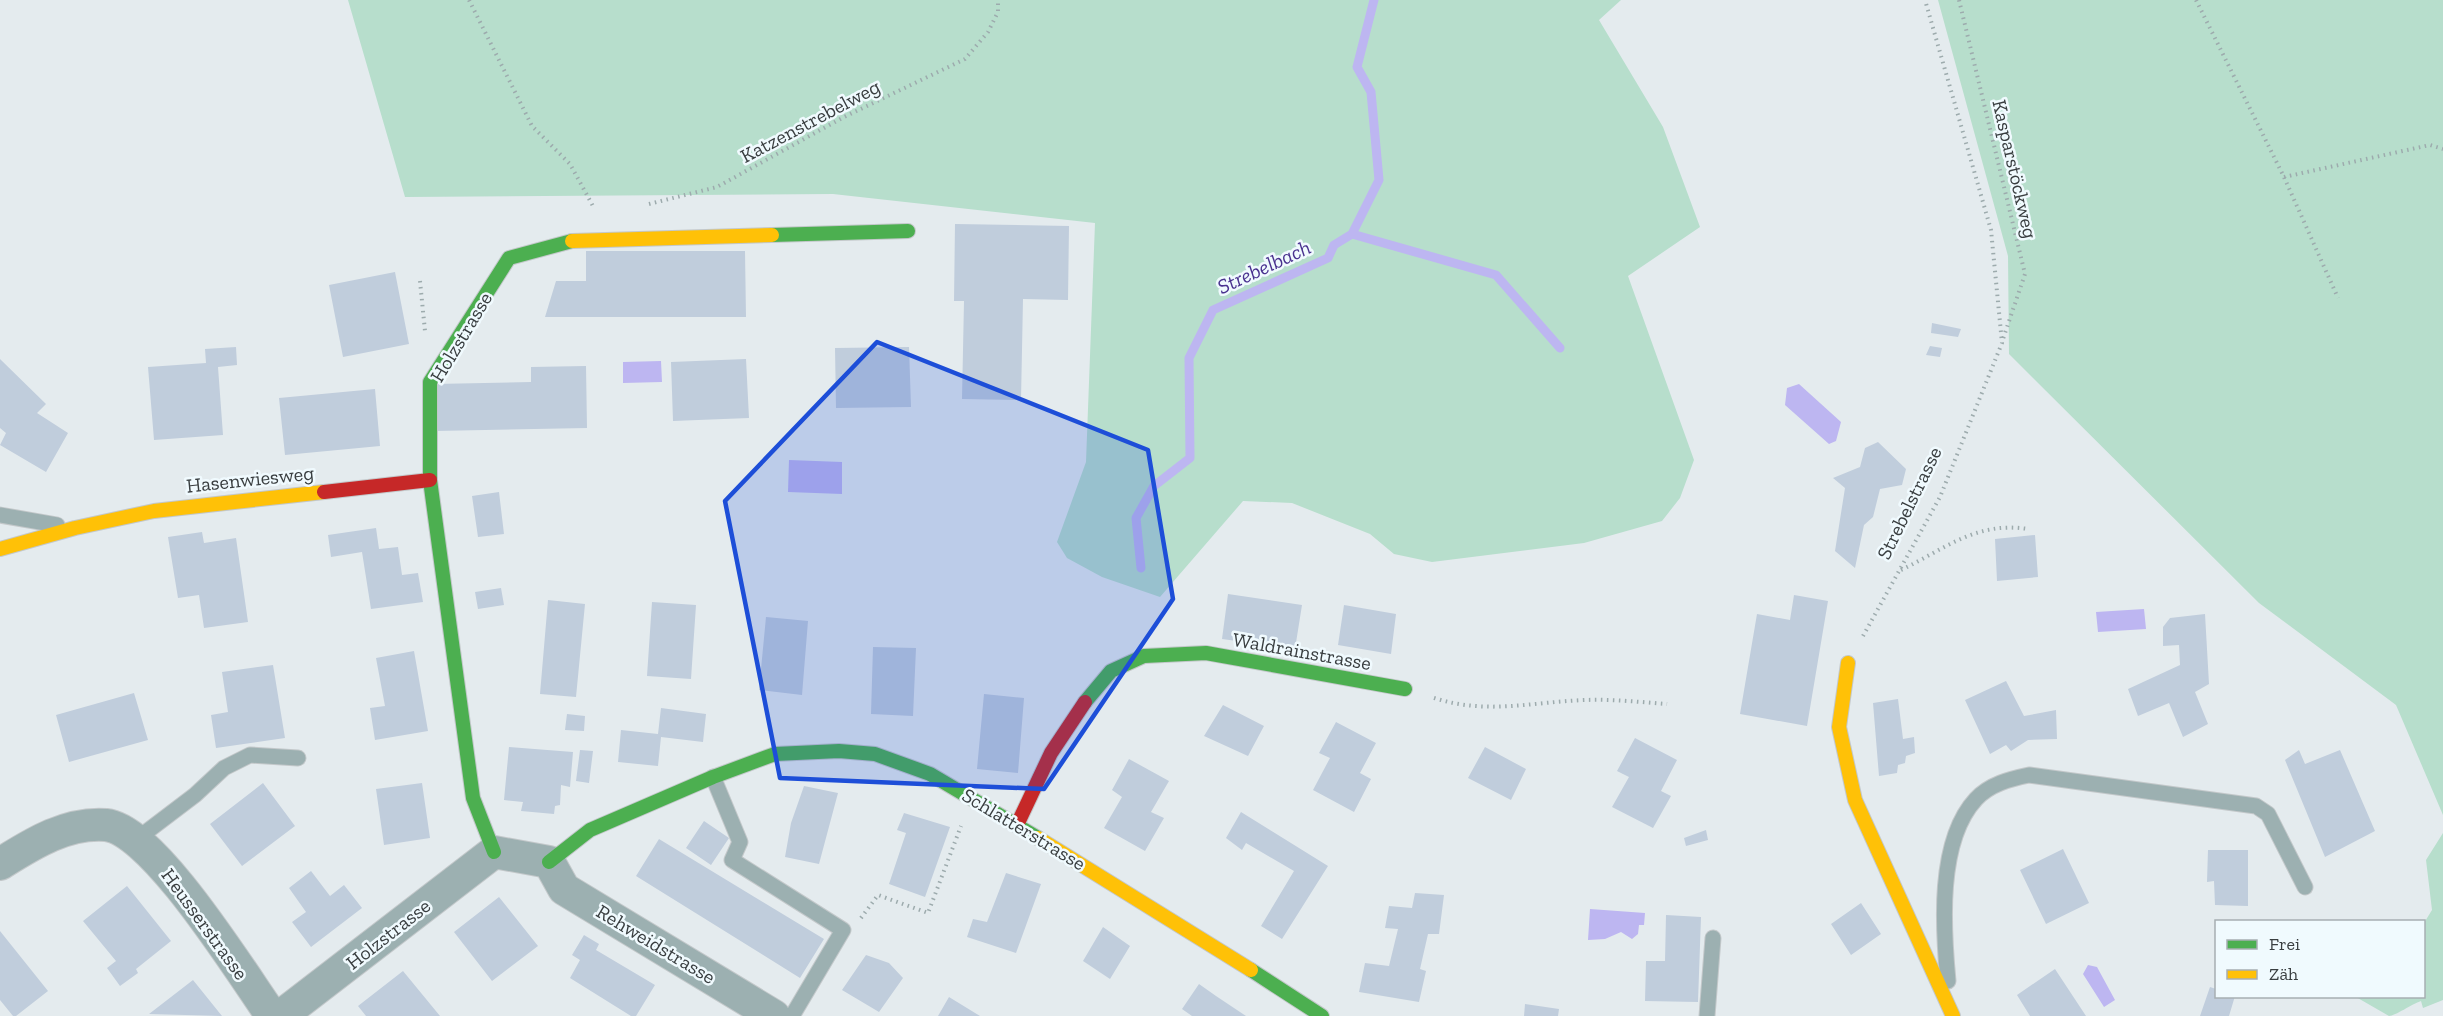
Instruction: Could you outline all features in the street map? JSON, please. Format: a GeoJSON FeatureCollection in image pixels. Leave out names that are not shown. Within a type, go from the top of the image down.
{"type":"FeatureCollection","features":[{"type":"Feature","properties":{"kind":"street","name":"Holzstrasse"},"geometry":{"type":"LineString","coordinates":[[281,1016],[494,852],[473,798],[430,480],[430,382],[509,258],[574,240],[908,231]]}},
{"type":"Feature","properties":{"kind":"street","name":"Hasenwiesweg"},"geometry":{"type":"LineString","coordinates":[[0,549],[75,528],[154,511],[430,480]]}},
{"type":"Feature","properties":{"kind":"street","name":"Waldrainstrasse"},"geometry":{"type":"LineString","coordinates":[[1017,825],[1051,753],[1081,707],[1111,671],[1144,656],[1206,653],[1405,689]]}},
{"type":"Feature","properties":{"kind":"street"},"geometry":{"type":"LineString","coordinates":[[1848,663],[1839,727],[1855,800],[1952,1012]]}},
{"type":"Feature","properties":{"kind":"street","name":"Schlatterstrasse"},"geometry":{"type":"LineString","coordinates":[[549,862],[590,830],[713,777],[775,754],[839,751],[875,754],[930,774],[1017,825],[1167,916],[1310,1013]]}},
{"type":"Feature","properties":{"kind":"street","name":"Heusserstrasse"},"geometry":{"type":"LineString","coordinates":[[0,864],[38,840],[72,828],[107,825],[137,839],[173,875],[272,1016]]}},
{"type":"Feature","properties":{"kind":"street"},"geometry":{"type":"LineString","coordinates":[[494,852],[549,862]]}},
{"type":"Feature","properties":{"kind":"street","name":"Rehweidstrasse"},"geometry":{"type":"LineString","coordinates":[[549,862],[564,889],[774,1016]]}},
{"type":"Feature","properties":{"kind":"lane","name":"Hasenwiesweg"},"geometry":{"type":"LineString","coordinates":[[0,515],[75,528]]}},
{"type":"Feature","properties":{"kind":"lane"},"geometry":{"type":"LineString","coordinates":[[137,839],[195,795],[224,768],[250,755],[298,758]]}},
{"type":"Feature","properties":{"kind":"lane"},"geometry":{"type":"LineString","coordinates":[[1952,1012],[1943,924],[1948,864],[1959,824],[1976,798],[2001,781],[2029,775],[2256,806],[2268,814],[2305,887]]}},
{"type":"Feature","properties":{"kind":"lane"},"geometry":{"type":"LineString","coordinates":[[713,777],[740,842],[732,860],[843,930],[792,1016]]}},
{"type":"Feature","properties":{"kind":"lane"},"geometry":{"type":"LineString","coordinates":[[1707,1016],[1713,938]]}},
{"type":"Feature","properties":{"kind":"path"},"geometry":{"type":"LineString","coordinates":[[469,0],[532,126],[570,164],[599,216]]}},
{"type":"Feature","properties":{"kind":"path","name":"Katzenstrebelweg"},"geometry":{"type":"LineString","coordinates":[[642,206],[717,188],[844,117],[964,59],[988,32],[998,12],[998,0]]}},
{"type":"Feature","properties":{"kind":"path","name":"Strebelstrasse"},"geometry":{"type":"LineString","coordinates":[[1848,663],[1940,497],[2002,343],[1991,230],[1925,0]]}},
{"type":"Feature","properties":{"kind":"path","name":"Kasparstöckweg"},"geometry":{"type":"LineString","coordinates":[[1959,0],[2025,274],[2002,343]]}},
{"type":"Feature","properties":{"kind":"path"},"geometry":{"type":"LineString","coordinates":[[2196,0],[2284,177],[2338,298]]}},
{"type":"Feature","properties":{"kind":"path"},"geometry":{"type":"LineString","coordinates":[[2284,177],[2430,146],[2443,149]]}},
{"type":"Feature","properties":{"kind":"path"},"geometry":{"type":"LineString","coordinates":[[1900,571],[1965,535],[1985,528],[2011,526],[2028,529]]}},
{"type":"Feature","properties":{"kind":"path"},"geometry":{"type":"LineString","coordinates":[[1405,689],[1459,706],[1487,708],[1586,700],[1667,704]]}},
{"type":"Feature","properties":{"kind":"path"},"geometry":{"type":"LineString","coordinates":[[843,930],[855,926],[878,895],[928,913],[963,822]]}},
{"type":"Feature","properties":{"kind":"highlighted area"},"geometry":{"type":"Polygon","coordinates":[[[877,342],[1148,450],[1173,599],[1044,789],[780,778],[725,501],[877,342]]]}},
{"type":"Feature","properties":{"kind":"green space"},"geometry":{"type":"Polygon","coordinates":[[[348,0],[1621,0],[1599,20],[1663,127],[1700,227],[1628,276],[1694,460],[1680,498],[1662,521],[1584,543],[1432,562],[1394,554],[1370,534],[1292,503],[1243,501],[1160,597],[1102,577],[1067,558],[1057,542],[1086,462],[1095,223],[833,194],[405,197],[348,0]]]}},
{"type":"Feature","properties":{"kind":"green space"},"geometry":{"type":"Polygon","coordinates":[[[1938,0],[2443,0],[2443,815],[2396,705],[2259,603],[2009,354],[2008,256],[1938,0]]]}},
{"type":"Feature","properties":{"kind":"green space"},"geometry":{"type":"Polygon","coordinates":[[[2443,833],[2443,1000],[2423,1008],[2421,1001],[2389,1016],[2358,998],[2425,998],[2425,921],[2432,910],[2426,860],[2443,833]]]}},
{"type":"Feature","properties":{"kind":"shaded area"},"geometry":{"type":"Polygon","coordinates":[[[661,361],[662,382],[623,383],[623,362],[661,361]]]}},
{"type":"Feature","properties":{"kind":"shaded area"},"geometry":{"type":"Polygon","coordinates":[[[1799,384],[1841,422],[1836,441],[1829,444],[1785,405],[1787,388],[1799,384]]]}},
{"type":"Feature","properties":{"kind":"shaded area"},"geometry":{"type":"Polygon","coordinates":[[[789,460],[842,462],[842,494],[788,492],[789,460]]]}},
{"type":"Feature","properties":{"kind":"shaded area"},"geometry":{"type":"Polygon","coordinates":[[[2144,609],[2146,629],[2098,632],[2096,612],[2144,609]]]}},
{"type":"Feature","properties":{"kind":"shaded area"},"geometry":{"type":"Polygon","coordinates":[[[1590,909],[1645,913],[1644,925],[1639,925],[1638,934],[1632,939],[1621,932],[1605,939],[1588,940],[1590,909]]]}},
{"type":"Feature","properties":{"kind":"shaded area"},"geometry":{"type":"Polygon","coordinates":[[[2088,965],[2097,967],[2115,1000],[2104,1007],[2083,974],[2088,965]]]}},
{"type":"Feature","properties":{"kind":"building"},"geometry":{"type":"Polygon","coordinates":[[[955,224],[1069,226],[1068,300],[1023,299],[1021,400],[962,399],[964,301],[954,301],[955,224]]]}},
{"type":"Feature","properties":{"kind":"building"},"geometry":{"type":"Polygon","coordinates":[[[586,251],[745,251],[746,317],[545,317],[556,281],[586,281],[586,251]]]}},
{"type":"Feature","properties":{"kind":"building"},"geometry":{"type":"Polygon","coordinates":[[[395,272],[409,344],[343,357],[329,285],[395,272]]]}},
{"type":"Feature","properties":{"kind":"building"},"geometry":{"type":"Polygon","coordinates":[[[1932,323],[1961,329],[1958,337],[1931,333],[1932,323]]]}},
{"type":"Feature","properties":{"kind":"building"},"geometry":{"type":"Polygon","coordinates":[[[1930,346],[1942,348],[1940,357],[1926,355],[1930,346]]]}},
{"type":"Feature","properties":{"kind":"building"},"geometry":{"type":"Polygon","coordinates":[[[236,347],[237,365],[218,367],[223,435],[154,440],[148,367],[206,363],[205,349],[236,347]]]}},
{"type":"Feature","properties":{"kind":"building"},"geometry":{"type":"Polygon","coordinates":[[[909,347],[911,407],[836,408],[835,348],[909,347]]]}},
{"type":"Feature","properties":{"kind":"building"},"geometry":{"type":"Polygon","coordinates":[[[0,359],[46,404],[37,413],[68,433],[46,472],[0,445],[6,433],[0,428],[0,359]]]}},
{"type":"Feature","properties":{"kind":"building"},"geometry":{"type":"Polygon","coordinates":[[[746,359],[749,418],[673,421],[671,362],[746,359]]]}},
{"type":"Feature","properties":{"kind":"building"},"geometry":{"type":"Polygon","coordinates":[[[586,366],[587,428],[435,431],[434,384],[531,382],[531,367],[586,366]]]}},
{"type":"Feature","properties":{"kind":"building"},"geometry":{"type":"Polygon","coordinates":[[[375,389],[380,446],[285,455],[279,398],[375,389]]]}},
{"type":"Feature","properties":{"kind":"building"},"geometry":{"type":"Polygon","coordinates":[[[1878,442],[1906,469],[1902,485],[1880,489],[1873,517],[1864,525],[1855,568],[1835,551],[1845,488],[1833,478],[1860,467],[1865,448],[1878,442]]]}},
{"type":"Feature","properties":{"kind":"building"},"geometry":{"type":"Polygon","coordinates":[[[499,492],[504,534],[478,537],[472,496],[499,492]]]}},
{"type":"Feature","properties":{"kind":"building"},"geometry":{"type":"Polygon","coordinates":[[[376,528],[379,549],[398,547],[402,575],[418,573],[423,602],[371,609],[362,552],[331,557],[328,535],[376,528]]]}},
{"type":"Feature","properties":{"kind":"building"},"geometry":{"type":"Polygon","coordinates":[[[202,532],[204,543],[236,538],[248,622],[204,628],[199,595],[178,598],[168,537],[202,532]]]}},
{"type":"Feature","properties":{"kind":"building"},"geometry":{"type":"Polygon","coordinates":[[[2035,535],[2038,577],[1997,581],[1995,539],[2035,535]]]}},
{"type":"Feature","properties":{"kind":"building"},"geometry":{"type":"Polygon","coordinates":[[[501,588],[504,605],[478,609],[475,592],[501,588]]]}},
{"type":"Feature","properties":{"kind":"building"},"geometry":{"type":"Polygon","coordinates":[[[1228,594],[1302,605],[1295,649],[1222,639],[1228,594]]]}},
{"type":"Feature","properties":{"kind":"building"},"geometry":{"type":"Polygon","coordinates":[[[1794,595],[1828,601],[1807,726],[1740,714],[1757,614],[1790,620],[1794,595]]]}},
{"type":"Feature","properties":{"kind":"building"},"geometry":{"type":"Polygon","coordinates":[[[548,600],[585,604],[576,697],[540,694],[548,600]]]}},
{"type":"Feature","properties":{"kind":"building"},"geometry":{"type":"Polygon","coordinates":[[[652,602],[696,605],[691,679],[647,676],[652,602]]]}},
{"type":"Feature","properties":{"kind":"building"},"geometry":{"type":"Polygon","coordinates":[[[1344,605],[1396,614],[1391,654],[1338,645],[1344,605]]]}},
{"type":"Feature","properties":{"kind":"building"},"geometry":{"type":"Polygon","coordinates":[[[2205,614],[2209,684],[2195,692],[2208,724],[2183,737],[2169,703],[2138,716],[2128,689],[2180,665],[2179,645],[2163,646],[2163,627],[2170,618],[2205,614]]]}},
{"type":"Feature","properties":{"kind":"building"},"geometry":{"type":"Polygon","coordinates":[[[766,617],[808,621],[802,695],[759,690],[766,617]]]}},
{"type":"Feature","properties":{"kind":"building"},"geometry":{"type":"Polygon","coordinates":[[[873,647],[916,648],[913,716],[871,714],[873,647]]]}},
{"type":"Feature","properties":{"kind":"building"},"geometry":{"type":"Polygon","coordinates":[[[414,651],[428,731],[375,740],[370,708],[385,706],[376,658],[414,651]]]}},
{"type":"Feature","properties":{"kind":"building"},"geometry":{"type":"Polygon","coordinates":[[[273,665],[285,738],[216,748],[211,715],[228,712],[222,672],[273,665]]]}},
{"type":"Feature","properties":{"kind":"building"},"geometry":{"type":"Polygon","coordinates":[[[2006,681],[2024,716],[2056,710],[2057,739],[2028,740],[2011,751],[2006,745],[1990,754],[1965,700],[2006,681]]]}},
{"type":"Feature","properties":{"kind":"building"},"geometry":{"type":"Polygon","coordinates":[[[134,693],[148,740],[69,762],[56,715],[134,693]]]}},
{"type":"Feature","properties":{"kind":"building"},"geometry":{"type":"Polygon","coordinates":[[[984,694],[1024,698],[1018,773],[977,769],[984,694]]]}},
{"type":"Feature","properties":{"kind":"building"},"geometry":{"type":"Polygon","coordinates":[[[1898,699],[1903,739],[1914,737],[1915,753],[1906,756],[1905,763],[1898,765],[1897,773],[1879,776],[1873,703],[1898,699]]]}},
{"type":"Feature","properties":{"kind":"building"},"geometry":{"type":"Polygon","coordinates":[[[1223,705],[1264,726],[1248,756],[1204,736],[1223,705]]]}},
{"type":"Feature","properties":{"kind":"building"},"geometry":{"type":"Polygon","coordinates":[[[661,708],[706,714],[703,742],[661,737],[658,766],[618,762],[621,730],[658,734],[661,708]]]}},
{"type":"Feature","properties":{"kind":"building"},"geometry":{"type":"Polygon","coordinates":[[[567,714],[585,716],[584,731],[565,730],[567,714]]]}},
{"type":"Feature","properties":{"kind":"building"},"geometry":{"type":"Polygon","coordinates":[[[1336,722],[1376,743],[1360,773],[1371,779],[1354,812],[1313,790],[1330,758],[1319,753],[1336,722]]]}},
{"type":"Feature","properties":{"kind":"building"},"geometry":{"type":"Polygon","coordinates":[[[1635,738],[1677,760],[1661,791],[1671,796],[1653,828],[1612,807],[1629,777],[1617,771],[1635,738]]]}},
{"type":"Feature","properties":{"kind":"building"},"geometry":{"type":"Polygon","coordinates":[[[509,747],[573,752],[570,787],[561,785],[560,805],[555,806],[554,814],[521,811],[523,802],[504,800],[509,747]]]}},
{"type":"Feature","properties":{"kind":"building"},"geometry":{"type":"Polygon","coordinates":[[[1485,747],[1526,769],[1511,800],[1468,778],[1485,747]]]}},
{"type":"Feature","properties":{"kind":"building"},"geometry":{"type":"Polygon","coordinates":[[[580,750],[593,751],[589,783],[576,781],[580,750]]]}},
{"type":"Feature","properties":{"kind":"building"},"geometry":{"type":"Polygon","coordinates":[[[2299,750],[2305,764],[2340,750],[2375,831],[2325,857],[2285,760],[2299,750]]]}},
{"type":"Feature","properties":{"kind":"building"},"geometry":{"type":"Polygon","coordinates":[[[1129,759],[1169,781],[1151,812],[1164,818],[1145,851],[1104,828],[1122,797],[1112,790],[1129,759]]]}},
{"type":"Feature","properties":{"kind":"building"},"geometry":{"type":"Polygon","coordinates":[[[263,783],[295,826],[242,866],[210,824],[263,783]]]}},
{"type":"Feature","properties":{"kind":"building"},"geometry":{"type":"Polygon","coordinates":[[[422,783],[430,838],[384,845],[376,789],[422,783]]]}},
{"type":"Feature","properties":{"kind":"building"},"geometry":{"type":"Polygon","coordinates":[[[804,786],[838,793],[819,864],[785,857],[791,823],[804,786]]]}},
{"type":"Feature","properties":{"kind":"building"},"geometry":{"type":"Polygon","coordinates":[[[1241,812],[1328,866],[1282,939],[1261,926],[1294,871],[1246,843],[1242,850],[1226,838],[1241,812]]]}},
{"type":"Feature","properties":{"kind":"building"},"geometry":{"type":"Polygon","coordinates":[[[904,813],[950,827],[925,897],[889,884],[906,833],[897,830],[904,813]]]}},
{"type":"Feature","properties":{"kind":"building"},"geometry":{"type":"Polygon","coordinates":[[[704,821],[729,838],[711,865],[686,848],[704,821]]]}},
{"type":"Feature","properties":{"kind":"building"},"geometry":{"type":"Polygon","coordinates":[[[1706,830],[1708,840],[1686,846],[1684,838],[1706,830]]]}},
{"type":"Feature","properties":{"kind":"building"},"geometry":{"type":"Polygon","coordinates":[[[659,839],[824,939],[800,978],[636,876],[659,839]]]}},
{"type":"Feature","properties":{"kind":"building"},"geometry":{"type":"Polygon","coordinates":[[[2063,849],[2089,903],[2046,924],[2020,870],[2063,849]]]}},
{"type":"Feature","properties":{"kind":"building"},"geometry":{"type":"Polygon","coordinates":[[[2208,850],[2248,850],[2248,906],[2215,905],[2214,881],[2207,882],[2208,850]]]}},
{"type":"Feature","properties":{"kind":"building"},"geometry":{"type":"Polygon","coordinates":[[[311,871],[330,896],[344,885],[362,908],[311,947],[292,922],[306,912],[289,888],[311,871]]]}},
{"type":"Feature","properties":{"kind":"building"},"geometry":{"type":"Polygon","coordinates":[[[1006,873],[1041,884],[1016,953],[967,937],[973,919],[987,922],[1006,873]]]}},
{"type":"Feature","properties":{"kind":"building"},"geometry":{"type":"Polygon","coordinates":[[[127,886],[171,941],[136,969],[138,973],[120,986],[107,968],[116,961],[83,921],[127,886]]]}},
{"type":"Feature","properties":{"kind":"building"},"geometry":{"type":"Polygon","coordinates":[[[1415,893],[1444,895],[1439,934],[1428,934],[1420,969],[1426,971],[1419,1002],[1359,992],[1365,963],[1389,966],[1398,929],[1385,928],[1389,906],[1412,908],[1415,893]]]}},
{"type":"Feature","properties":{"kind":"building"},"geometry":{"type":"Polygon","coordinates":[[[499,897],[538,946],[492,981],[454,932],[499,897]]]}},
{"type":"Feature","properties":{"kind":"building"},"geometry":{"type":"Polygon","coordinates":[[[1861,903],[1881,934],[1851,955],[1831,924],[1861,903]]]}},
{"type":"Feature","properties":{"kind":"building"},"geometry":{"type":"Polygon","coordinates":[[[1666,915],[1701,917],[1698,1002],[1645,1001],[1646,961],[1665,961],[1666,915]]]}},
{"type":"Feature","properties":{"kind":"building"},"geometry":{"type":"Polygon","coordinates":[[[1103,927],[1130,946],[1110,979],[1083,961],[1103,927]]]}},
{"type":"Feature","properties":{"kind":"building"},"geometry":{"type":"Polygon","coordinates":[[[0,931],[48,991],[16,1016],[13,1016],[0,1000],[0,931]]]}},
{"type":"Feature","properties":{"kind":"building"},"geometry":{"type":"Polygon","coordinates":[[[584,935],[599,944],[596,950],[655,985],[636,1016],[631,1016],[570,978],[580,960],[572,955],[584,935]]]}},
{"type":"Feature","properties":{"kind":"building"},"geometry":{"type":"Polygon","coordinates":[[[866,955],[889,963],[903,978],[879,1012],[842,990],[866,955]]]}},
{"type":"Feature","properties":{"kind":"building"},"geometry":{"type":"Polygon","coordinates":[[[2055,969],[2086,1016],[2030,1016],[2017,995],[2055,969]]]}},
{"type":"Feature","properties":{"kind":"building"},"geometry":{"type":"Polygon","coordinates":[[[403,971],[440,1016],[366,1016],[358,1006],[403,971]]]}},
{"type":"Feature","properties":{"kind":"building"},"geometry":{"type":"Polygon","coordinates":[[[193,980],[222,1016],[149,1014],[193,980]]]}},
{"type":"Feature","properties":{"kind":"building"},"geometry":{"type":"Polygon","coordinates":[[[1199,984],[1246,1016],[1192,1016],[1182,1009],[1199,984]]]}},
{"type":"Feature","properties":{"kind":"building"},"geometry":{"type":"Polygon","coordinates":[[[2210,987],[2215,989],[2215,998],[2234,998],[2229,1016],[2200,1016],[2210,987]]]}},
{"type":"Feature","properties":{"kind":"building"},"geometry":{"type":"Polygon","coordinates":[[[949,997],[980,1016],[938,1016],[949,997]]]}},
{"type":"Feature","properties":{"kind":"building"},"geometry":{"type":"Polygon","coordinates":[[[1525,1004],[1559,1009],[1558,1016],[1524,1016],[1525,1004]]]}},
{"type":"Feature","properties":{"kind":"waterway","name":"Strebelbach"},"geometry":{"type":"LineString","coordinates":[[1141,568],[1136,518],[1154,486],[1190,458],[1189,358],[1213,310],[1328,258],[1334,245],[1352,234],[1379,180],[1371,92],[1357,67],[1374,0]]}},
{"type":"Feature","properties":{"kind":"waterway","name":"Strebelbach"},"geometry":{"type":"LineString","coordinates":[[1352,234],[1496,275],[1560,348]]}},
{"type":"Feature","properties":{"kind":"traffic: fast"},"geometry":{"type":"LineString","coordinates":[[772,235],[908,231]]}},
{"type":"Feature","properties":{"kind":"traffic: fast"},"geometry":{"type":"LineString","coordinates":[[494,852],[473,798],[430,480],[430,382],[509,258],[572,241]]}},
{"type":"Feature","properties":{"kind":"traffic: fast"},"geometry":{"type":"LineString","coordinates":[[1085,702],[1111,671],[1144,656],[1206,653],[1405,689]]}},
{"type":"Feature","properties":{"kind":"traffic: fast"},"geometry":{"type":"LineString","coordinates":[[549,862],[590,830],[713,777],[775,754],[839,751],[875,754],[930,774],[1038,838]]}},
{"type":"Feature","properties":{"kind":"traffic: fast"},"geometry":{"type":"LineString","coordinates":[[1251,970],[1322,1016]]}},
{"type":"Feature","properties":{"kind":"traffic: slow"},"geometry":{"type":"LineString","coordinates":[[572,241],[772,235]]}},
{"type":"Feature","properties":{"kind":"traffic: slow"},"geometry":{"type":"LineString","coordinates":[[0,549],[75,528],[154,511],[324,492]]}},
{"type":"Feature","properties":{"kind":"traffic: slow"},"geometry":{"type":"LineString","coordinates":[[1848,663],[1839,727],[1855,800],[1953,1016]]}},
{"type":"Feature","properties":{"kind":"traffic: slow"},"geometry":{"type":"LineString","coordinates":[[1038,838],[1251,970]]}},
{"type":"Feature","properties":{"kind":"traffic: jam"},"geometry":{"type":"LineString","coordinates":[[324,492],[430,480]]}},
{"type":"Feature","properties":{"kind":"traffic: jam"},"geometry":{"type":"LineString","coordinates":[[1017,825],[1051,753],[1085,702]]}}]}
